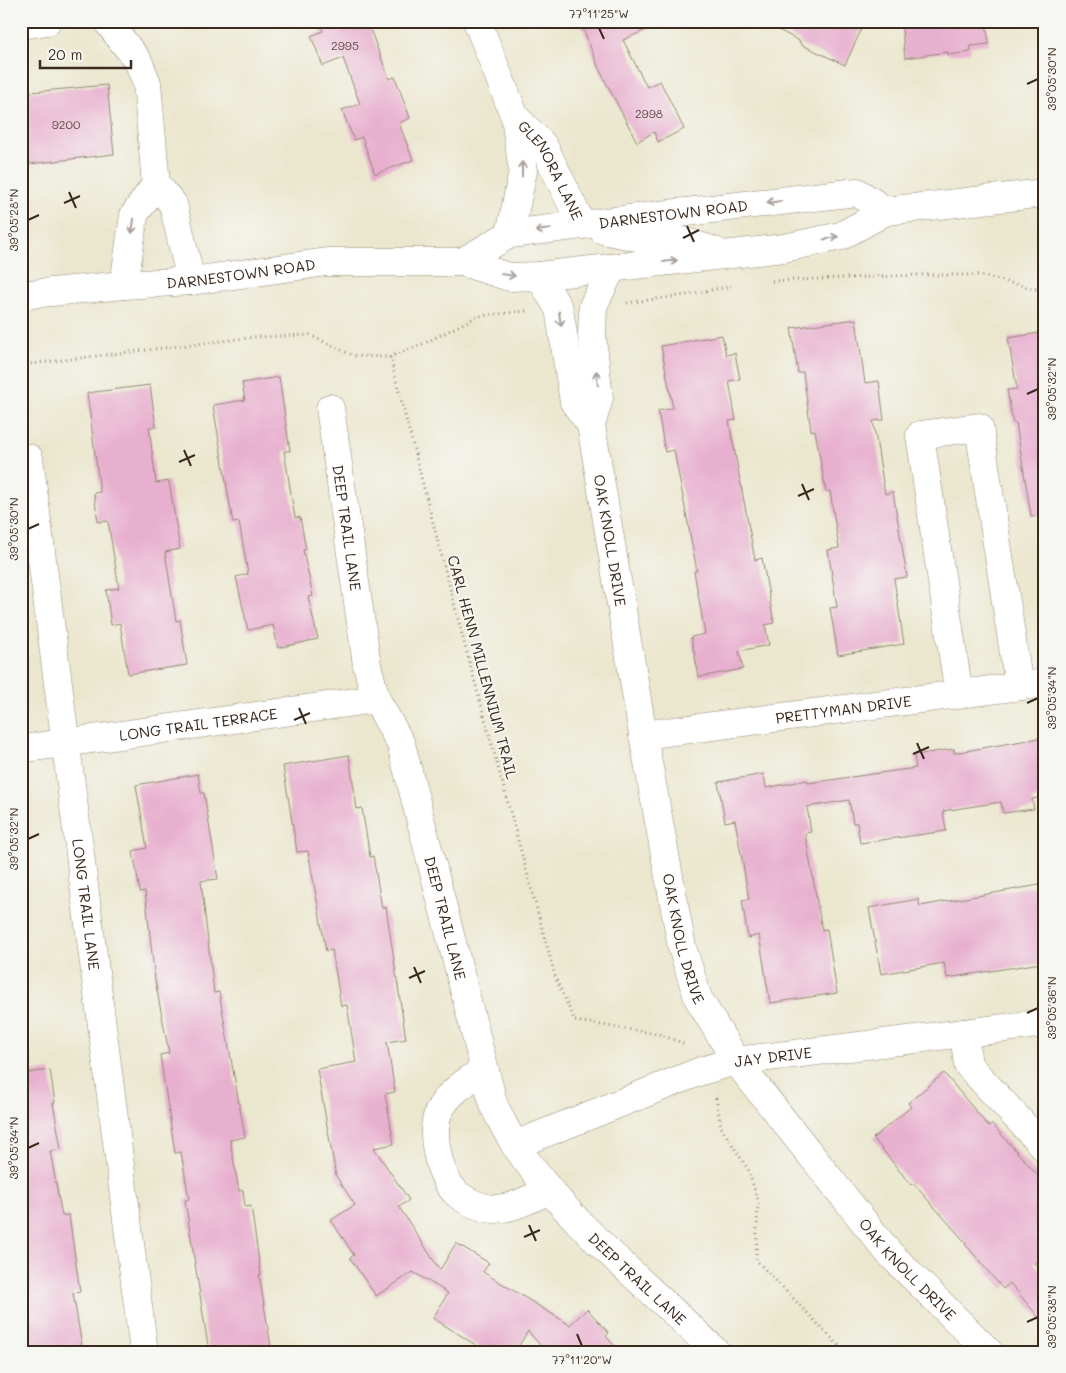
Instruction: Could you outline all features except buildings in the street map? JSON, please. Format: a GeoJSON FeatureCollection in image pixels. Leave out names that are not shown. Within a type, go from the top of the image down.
{"type":"FeatureCollection","features":[{"type":"Feature","properties":{"kind":"street"},"geometry":{"type":"LineString","coordinates":[[21,25],[47,21]]}},
{"type":"Feature","properties":{"kind":"street"},"geometry":{"type":"LineString","coordinates":[[107,21],[138,61],[147,83],[156,184],[173,204],[192,281]]}},
{"type":"Feature","properties":{"kind":"street","name":"GLENORA LANE"},"geometry":{"type":"LineString","coordinates":[[477,21],[515,117],[523,171],[510,234]]}},
{"type":"Feature","properties":{"kind":"street","name":"GLENORA LANE"},"geometry":{"type":"LineString","coordinates":[[515,117],[543,145],[582,225]]}},
{"type":"Feature","properties":{"kind":"street"},"geometry":{"type":"LineString","coordinates":[[124,285],[134,215],[156,184]]}},
{"type":"Feature","properties":{"kind":"street","name":"DARNESTOWN ROAD"},"geometry":{"type":"LineString","coordinates":[[462,262],[510,234],[582,225],[857,192],[886,211]]}},
{"type":"Feature","properties":{"kind":"street","name":"DARNESTOWN ROAD"},"geometry":{"type":"LineString","coordinates":[[21,295],[124,285],[192,281],[327,262],[462,262],[509,277],[539,276],[784,248],[841,236],[886,211],[1045,193]]}},
{"type":"Feature","properties":{"kind":"street"},"geometry":{"type":"LineString","coordinates":[[582,225],[637,237],[674,238],[724,254]]}},
{"type":"Feature","properties":{"kind":"street","name":"OAK KNOLL DRIVE"},"geometry":{"type":"LineString","coordinates":[[591,425],[600,398],[592,336],[593,306],[612,268]]}},
{"type":"Feature","properties":{"kind":"street","name":"OAK KNOLL DRIVE"},"geometry":{"type":"LineString","coordinates":[[539,276],[559,309],[574,402],[591,425],[643,735],[682,947],[698,998],[736,1061],[889,1253],[989,1352]]}},
{"type":"Feature","properties":{"kind":"street","name":"DEEP TRAIL LANE"},"geometry":{"type":"LineString","coordinates":[[330,408],[367,665],[376,699],[401,744],[494,1106],[515,1145],[549,1190],[631,1274],[716,1352]]}},
{"type":"Feature","properties":{"kind":"street"},"geometry":{"type":"LineString","coordinates":[[959,695],[920,435],[969,428],[979,427],[1032,685]]}},
{"type":"Feature","properties":{"kind":"street","name":"LONG TRAIL LANE"},"geometry":{"type":"LineString","coordinates":[[29,458],[144,1352]]}},
{"type":"Feature","properties":{"kind":"street","name":"PRETTYMAN DRIVE"},"geometry":{"type":"LineString","coordinates":[[643,735],[1032,685]]}},
{"type":"Feature","properties":{"kind":"street","name":"LONG TRAIL TERRACE"},"geometry":{"type":"LineString","coordinates":[[21,749],[376,699]]}},
{"type":"Feature","properties":{"kind":"street","name":"JAY DRIVE"},"geometry":{"type":"LineString","coordinates":[[515,1145],[702,1071],[736,1061],[1045,1023]]}},
{"type":"Feature","properties":{"kind":"street"},"geometry":{"type":"LineString","coordinates":[[964,1033],[968,1065],[1045,1148]]}},
{"type":"Feature","properties":{"kind":"street"},"geometry":{"type":"LineString","coordinates":[[484,1070],[463,1083],[441,1107],[434,1129],[437,1152],[443,1173],[456,1193],[476,1205],[494,1209],[522,1203],[549,1190]]}},
{"type":"Feature","properties":{"kind":"path"},"geometry":{"type":"LineString","coordinates":[[771,282],[916,275],[979,275],[1039,290],[1045,289]]}},
{"type":"Feature","properties":{"kind":"path"},"geometry":{"type":"LineString","coordinates":[[624,303],[686,295],[733,286]]}},
{"type":"Feature","properties":{"kind":"path"},"geometry":{"type":"LineString","coordinates":[[21,365],[255,337],[310,335],[354,356],[390,357],[425,343],[478,316],[535,311]]}},
{"type":"Feature","properties":{"kind":"path","name":"CARL HENN MILLENNIUM TRAIL"},"geometry":{"type":"LineString","coordinates":[[390,357],[465,646],[556,979],[575,1021],[659,1034],[684,1044]]}},
{"type":"Feature","properties":{"kind":"path"},"geometry":{"type":"LineString","coordinates":[[715,1092],[721,1127],[749,1171],[758,1201],[756,1260],[845,1352]]}}]}
